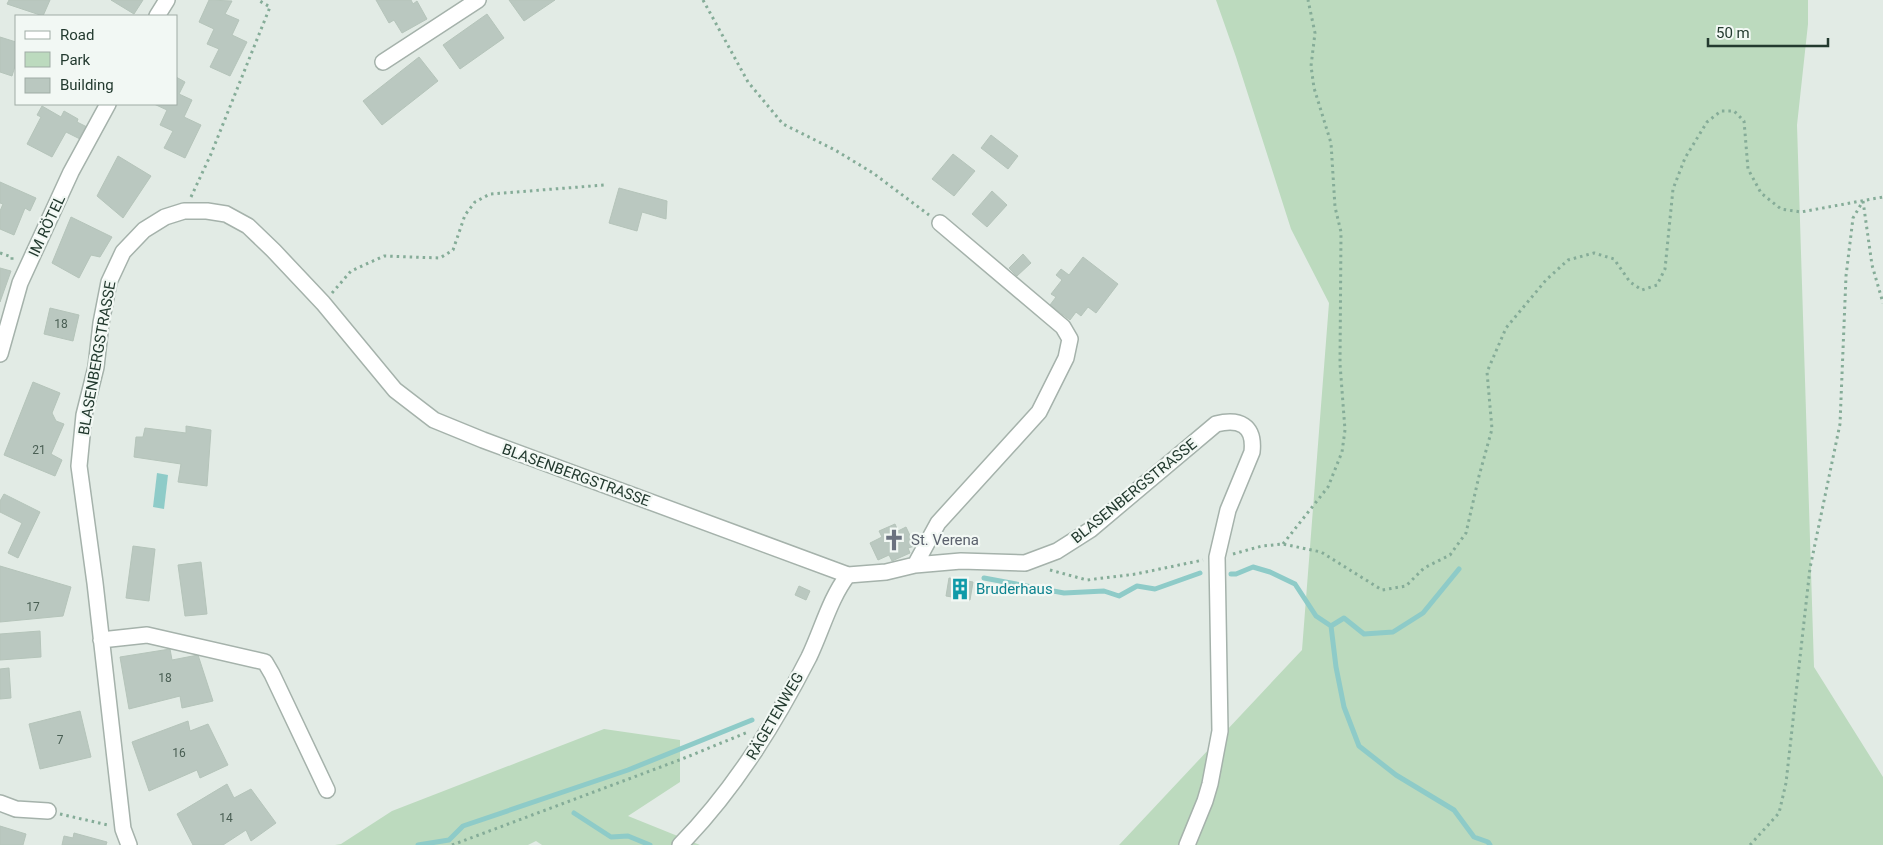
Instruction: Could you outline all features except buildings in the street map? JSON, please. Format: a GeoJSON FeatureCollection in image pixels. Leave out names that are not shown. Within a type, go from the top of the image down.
{"type":"FeatureCollection","features":[{"type":"Feature","properties":{"kind":"street"},"geometry":{"type":"LineString","coordinates":[[158,15],[166,0]]}},
{"type":"Feature","properties":{"kind":"street"},"geometry":{"type":"LineString","coordinates":[[383,62],[478,0]]}},
{"type":"Feature","properties":{"kind":"street","name":"IM RÖTEL"},"geometry":{"type":"LineString","coordinates":[[0,354],[20,283],[71,172],[107,105]]}},
{"type":"Feature","properties":{"kind":"street","name":"BLASENBERGSTRASSE"},"geometry":{"type":"LineString","coordinates":[[129,845],[123,829],[79,466],[84,415],[96,367],[107,290],[123,252],[144,230],[165,217],[184,211],[207,210],[226,214],[248,226],[323,303],[395,390],[434,420],[530,458],[848,575],[886,572],[915,564],[961,561],[1025,563],[1057,551],[1090,530],[1216,424],[1228,421],[1241,423],[1250,432],[1253,442],[1252,452],[1228,510],[1218,557],[1220,731],[1205,802],[1187,845]]}},
{"type":"Feature","properties":{"kind":"street"},"geometry":{"type":"LineString","coordinates":[[915,564],[938,523],[1039,412],[1066,358],[1070,339],[1063,327],[940,223]]}},
{"type":"Feature","properties":{"kind":"street","name":"RÄGETENWEG"},"geometry":{"type":"LineString","coordinates":[[682,844],[748,763],[774,722],[809,656],[839,587],[848,575]]}},
{"type":"Feature","properties":{"kind":"street"},"geometry":{"type":"LineString","coordinates":[[101,640],[147,636],[265,662],[327,790]]}},
{"type":"Feature","properties":{"kind":"street"},"geometry":{"type":"LineString","coordinates":[[0,803],[16,809],[48,811]]}},
{"type":"Feature","properties":{"kind":"path"},"geometry":{"type":"LineString","coordinates":[[184,211],[212,154],[270,7],[258,0]]}},
{"type":"Feature","properties":{"kind":"path"},"geometry":{"type":"LineString","coordinates":[[703,0],[748,82],[783,124],[835,150],[873,173],[940,223]]}},
{"type":"Feature","properties":{"kind":"path"},"geometry":{"type":"LineString","coordinates":[[1283,544],[1328,487],[1342,452],[1345,430],[1340,364],[1341,232],[1335,207],[1331,143],[1314,88],[1311,66],[1315,33],[1308,0]]}},
{"type":"Feature","properties":{"kind":"path"},"geometry":{"type":"LineString","coordinates":[[1025,563],[1087,580],[1136,574],[1262,546],[1283,544],[1321,552],[1382,590],[1406,586],[1424,568],[1450,555],[1466,533],[1492,429],[1487,372],[1506,328],[1546,280],[1568,260],[1594,253],[1614,259],[1630,282],[1642,290],[1657,285],[1665,269],[1673,189],[1685,158],[1707,122],[1721,111],[1734,111],[1744,121],[1748,169],[1761,193],[1781,209],[1801,212],[1883,197]]}},
{"type":"Feature","properties":{"kind":"path"},"geometry":{"type":"LineString","coordinates":[[323,303],[351,271],[384,256],[440,258],[453,250],[465,215],[475,202],[490,194],[605,185]]}},
{"type":"Feature","properties":{"kind":"path"},"geometry":{"type":"LineString","coordinates":[[1863,201],[1872,265],[1883,303]]}},
{"type":"Feature","properties":{"kind":"path"},"geometry":{"type":"LineString","coordinates":[[1750,845],[1779,813],[1786,783],[1810,568],[1840,424],[1846,276],[1854,218],[1863,201]]}},
{"type":"Feature","properties":{"kind":"path"},"geometry":{"type":"LineString","coordinates":[[0,252],[12,257]]}},
{"type":"Feature","properties":{"kind":"path"},"geometry":{"type":"LineString","coordinates":[[452,845],[682,759],[750,731]]}},
{"type":"Feature","properties":{"kind":"path"},"geometry":{"type":"LineString","coordinates":[[48,811],[123,829]]}},
{"type":"Feature","properties":{"kind":"green space"},"geometry":{"type":"Polygon","coordinates":[[[1216,0],[1808,0],[1808,24],[1797,125],[1814,667],[1883,777],[1883,845],[1119,845],[1302,650],[1329,303],[1291,229],[1216,0]]]}},
{"type":"Feature","properties":{"kind":"green space"},"geometry":{"type":"Polygon","coordinates":[[[604,729],[680,740],[680,782],[628,816],[700,845],[542,845],[536,841],[528,845],[335,845],[341,844],[392,811],[604,729]]]}},
{"type":"Feature","properties":{"kind":"water"},"geometry":{"type":"Polygon","coordinates":[[[157,473],[168,475],[164,509],[153,507],[157,473]]]}},
{"type":"Feature","properties":{"kind":"waterway"},"geometry":{"type":"LineString","coordinates":[[1231,574],[1236,574],[1253,567],[1270,572],[1295,584],[1316,616],[1331,626],[1336,667],[1344,707],[1359,746],[1396,775],[1454,810],[1474,837],[1488,842],[1490,845]]}},
{"type":"Feature","properties":{"kind":"waterway"},"geometry":{"type":"LineString","coordinates":[[1331,626],[1344,618],[1364,634],[1393,632],[1423,613],[1459,569]]}},
{"type":"Feature","properties":{"kind":"waterway"},"geometry":{"type":"LineString","coordinates":[[984,578],[1064,593],[1104,591],[1119,596],[1137,586],[1155,589],[1200,573]]}},
{"type":"Feature","properties":{"kind":"waterway"},"geometry":{"type":"LineString","coordinates":[[418,845],[449,840],[463,826],[628,770],[752,720]]}},
{"type":"Feature","properties":{"kind":"waterway"},"geometry":{"type":"LineString","coordinates":[[574,813],[611,837],[628,836],[650,845]]}},
{"type":"Feature","properties":{"kind":"place","name":"St. Verena"},"geometry":{"type":"Point","coordinates":[894,540]}},
{"type":"Feature","properties":{"kind":"place","name":"Bruderhaus"},"geometry":{"type":"Point","coordinates":[960,589]}}]}
